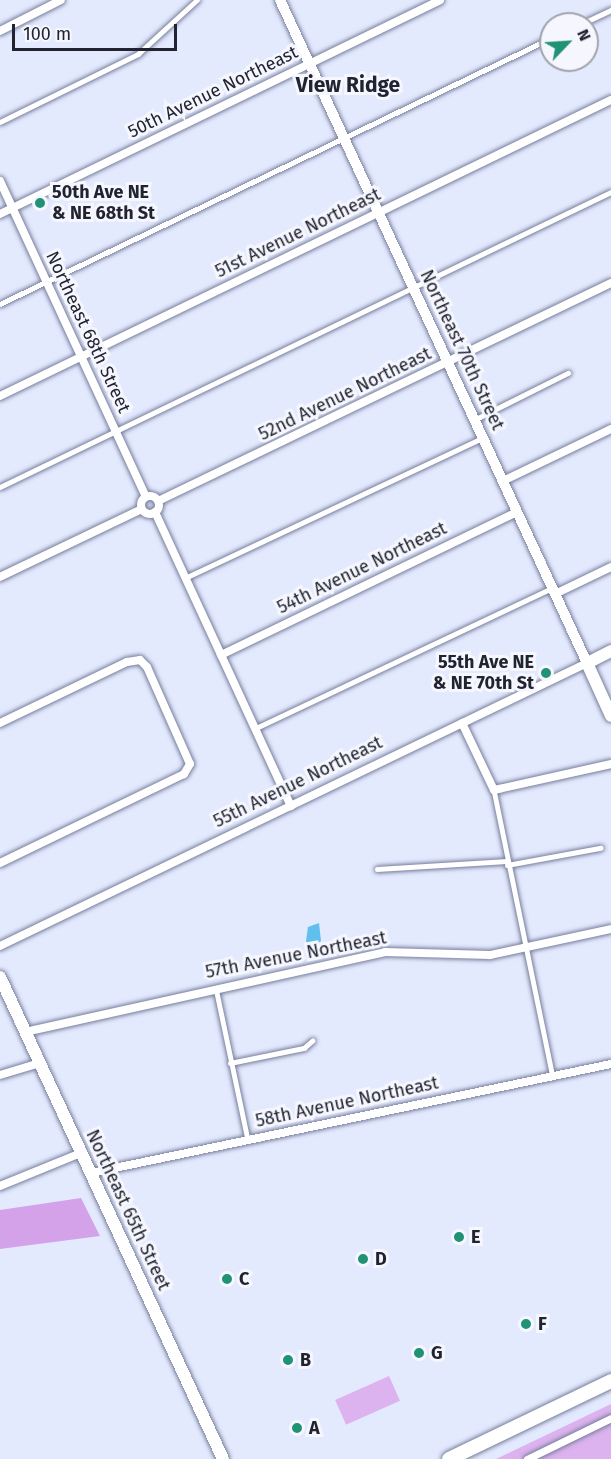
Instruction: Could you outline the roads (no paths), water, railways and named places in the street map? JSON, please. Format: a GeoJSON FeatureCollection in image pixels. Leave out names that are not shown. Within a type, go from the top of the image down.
{"type":"FeatureCollection","features":[{"type":"Feature","properties":{"kind":"main road","name":"55th Avenue Northeast"},"geometry":{"type":"LineString","coordinates":[[587,663],[611,651]]}},
{"type":"Feature","properties":{"kind":"main road","name":"Northeast 70th Street"},"geometry":{"type":"LineString","coordinates":[[587,663],[611,716]]}},
{"type":"Feature","properties":{"kind":"main road","name":"Northeast 65th Street"},"geometry":{"type":"LineString","coordinates":[[0,977],[223,1459]]}},
{"type":"Feature","properties":{"kind":"main road"},"geometry":{"type":"LineString","coordinates":[[449,1459],[611,1381]]}},
{"type":"Feature","properties":{"kind":"street"},"geometry":{"type":"LineString","coordinates":[[0,30],[61,0]]}},
{"type":"Feature","properties":{"kind":"street","name":"Northeast 70th Street"},"geometry":{"type":"LineString","coordinates":[[280,0],[587,663]]}},
{"type":"Feature","properties":{"kind":"street","name":"50th Avenue Northeast"},"geometry":{"type":"LineString","coordinates":[[0,214],[440,0]]}},
{"type":"Feature","properties":{"kind":"street","name":"51st Avenue Northeast"},"geometry":{"type":"LineString","coordinates":[[0,396],[611,100]]}},
{"type":"Feature","properties":{"kind":"street","name":"Northeast 68th Street"},"geometry":{"type":"LineString","coordinates":[[0,181],[146,497]]}},
{"type":"Feature","properties":{"kind":"street","name":"52nd Avenue Northeast"},"geometry":{"type":"LineString","coordinates":[[158,501],[611,283]]}},
{"type":"Feature","properties":{"kind":"street"},"geometry":{"type":"LineString","coordinates":[[503,481],[611,429]]}},
{"type":"Feature","properties":{"kind":"street"},"geometry":{"type":"LineString","coordinates":[[142,509],[146,497],[158,501],[155,512],[291,806]]}},
{"type":"Feature","properties":{"kind":"street"},"geometry":{"type":"LineString","coordinates":[[0,577],[142,509],[155,512]]}},
{"type":"Feature","properties":{"kind":"street","name":"54th Avenue Northeast"},"geometry":{"type":"LineString","coordinates":[[221,655],[517,512]]}},
{"type":"Feature","properties":{"kind":"street"},"geometry":{"type":"LineString","coordinates":[[553,591],[611,567]]}},
{"type":"Feature","properties":{"kind":"street"},"geometry":{"type":"LineString","coordinates":[[0,723],[137,660],[147,667],[189,759],[188,770],[0,863]]}},
{"type":"Feature","properties":{"kind":"street","name":"55th Avenue Northeast"},"geometry":{"type":"LineString","coordinates":[[0,946],[587,663]]}},
{"type":"Feature","properties":{"kind":"street"},"geometry":{"type":"LineString","coordinates":[[462,723],[494,790],[611,764]]}},
{"type":"Feature","properties":{"kind":"street","name":"57th Avenue Northeast"},"geometry":{"type":"LineString","coordinates":[[25,1032],[385,952],[490,955],[611,929]]}},
{"type":"Feature","properties":{"kind":"street"},"geometry":{"type":"LineString","coordinates":[[0,1075],[40,1063]]}},
{"type":"Feature","properties":{"kind":"street","name":"58th Avenue Northeast"},"geometry":{"type":"LineString","coordinates":[[91,1173],[611,1064]]}},
{"type":"Feature","properties":{"kind":"street"},"geometry":{"type":"LineString","coordinates":[[0,1186],[81,1153]]}},
{"type":"Feature","properties":{"kind":"street"},"geometry":{"type":"LineString","coordinates":[[527,1459],[611,1418]]}},
{"type":"Feature","properties":{"kind":"lane"},"geometry":{"type":"LineString","coordinates":[[0,122],[138,54],[197,0]]}},
{"type":"Feature","properties":{"kind":"lane"},"geometry":{"type":"LineString","coordinates":[[0,304],[539,44]]}},
{"type":"Feature","properties":{"kind":"lane"},"geometry":{"type":"LineString","coordinates":[[0,487],[611,192]]}},
{"type":"Feature","properties":{"kind":"lane"},"geometry":{"type":"LineString","coordinates":[[474,420],[568,373]]}},
{"type":"Feature","properties":{"kind":"lane"},"geometry":{"type":"LineString","coordinates":[[185,578],[483,438]]}},
{"type":"Feature","properties":{"kind":"lane"},"geometry":{"type":"LineString","coordinates":[[256,728],[553,591]]}},
{"type":"Feature","properties":{"kind":"lane"},"geometry":{"type":"LineString","coordinates":[[494,790],[507,863],[553,1077]]}},
{"type":"Feature","properties":{"kind":"lane"},"geometry":{"type":"LineString","coordinates":[[377,869],[507,863],[600,848]]}},
{"type":"Feature","properties":{"kind":"lane"},"geometry":{"type":"LineString","coordinates":[[216,988],[248,1140]]}},
{"type":"Feature","properties":{"kind":"lane"},"geometry":{"type":"LineString","coordinates":[[230,1063],[304,1048],[312,1041]]}},
{"type":"Feature","properties":{"kind":"water"},"geometry":{"type":"Polygon","coordinates":[[[319,923],[321,941],[311,948],[306,941],[308,927],[319,923]]]}},
{"type":"Feature","properties":{"kind":"place","name":"50th Ave NE & NE 68th St"},"geometry":{"type":"Point","coordinates":[40,203]}},
{"type":"Feature","properties":{"kind":"place","name":"55th Ave NE & NE 70th St"},"geometry":{"type":"Point","coordinates":[546,673]}},
{"type":"Feature","properties":{"kind":"place","name":"E"},"geometry":{"type":"Point","coordinates":[459,1237]}},
{"type":"Feature","properties":{"kind":"place","name":"D"},"geometry":{"type":"Point","coordinates":[363,1259]}},
{"type":"Feature","properties":{"kind":"place","name":"C"},"geometry":{"type":"Point","coordinates":[227,1279]}},
{"type":"Feature","properties":{"kind":"place","name":"F"},"geometry":{"type":"Point","coordinates":[526,1324]}},
{"type":"Feature","properties":{"kind":"place","name":"G"},"geometry":{"type":"Point","coordinates":[419,1353]}},
{"type":"Feature","properties":{"kind":"place","name":"B"},"geometry":{"type":"Point","coordinates":[288,1360]}},
{"type":"Feature","properties":{"kind":"place","name":"A"},"geometry":{"type":"Point","coordinates":[297,1428]}},
{"type":"Feature","properties":{"kind":"district","name":"View Ridge"},"geometry":{"type":"Point","coordinates":[348,85]}}]}
